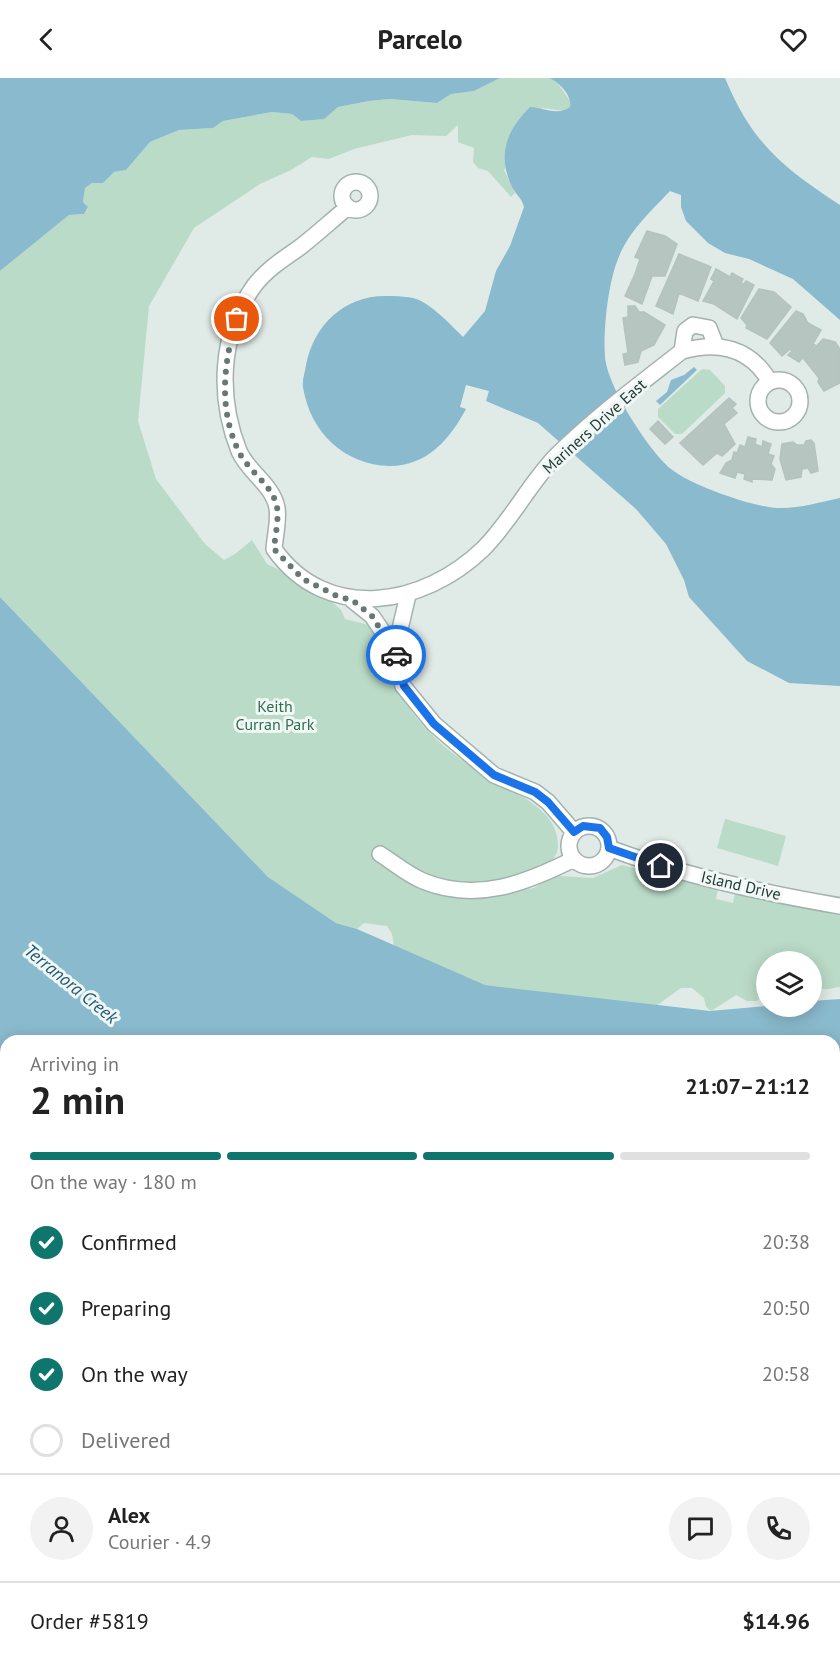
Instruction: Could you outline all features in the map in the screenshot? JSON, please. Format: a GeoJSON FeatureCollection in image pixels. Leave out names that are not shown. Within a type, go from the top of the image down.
{"type":"FeatureCollection","features":[{"type":"Feature","properties":{"kind":"street"},"geometry":{"type":"LineString","coordinates":[[348,207],[277,262],[254,286],[237,319],[227,350],[224,387],[228,417],[240,454],[275,498],[278,509],[274,549],[303,579],[339,597],[352,600],[372,616],[394,650],[404,686],[434,724],[494,775],[535,792],[548,802],[574,832]]}},
{"type":"Feature","properties":{"kind":"street"},"geometry":{"type":"LineString","coordinates":[[682,351],[685,331],[699,324],[709,328],[716,346]]}},
{"type":"Feature","properties":{"kind":"street","name":"Mariners Drive East"},"geometry":{"type":"LineString","coordinates":[[352,600],[408,595],[441,580],[477,555],[493,537],[538,475],[558,454],[682,351],[716,346],[736,350],[751,358],[763,370],[770,382]]}},
{"type":"Feature","properties":{"kind":"street"},"geometry":{"type":"LineString","coordinates":[[394,650],[408,595]]}},
{"type":"Feature","properties":{"kind":"street"},"geometry":{"type":"LineString","coordinates":[[583,826],[600,828],[607,837],[609,848],[604,860],[598,864],[585,866],[574,859],[569,843],[574,832],[583,826]]}},
{"type":"Feature","properties":{"kind":"street","name":"Island Drive"},"geometry":{"type":"LineString","coordinates":[[609,848],[645,861],[694,874],[840,906]]}},
{"type":"Feature","properties":{"kind":"street"},"geometry":{"type":"LineString","coordinates":[[380,854],[423,881],[480,890],[505,888],[529,881],[574,859]]}},
{"type":"Feature","properties":{"kind":"green space","name":"Keith Curran Park"},"geometry":{"type":"Polygon","coordinates":[[[500,78],[549,78],[556,81],[571,102],[570,107],[565,111],[542,108],[504,170],[515,193],[511,197],[488,171],[478,168],[473,162],[474,148],[458,142],[458,125],[446,136],[412,135],[354,149],[329,159],[312,157],[291,170],[260,184],[194,228],[149,306],[138,421],[156,479],[205,544],[224,560],[252,540],[267,564],[313,586],[341,610],[345,619],[365,624],[381,632],[398,689],[424,727],[459,758],[489,779],[525,798],[544,813],[557,834],[557,853],[549,865],[520,890],[534,888],[548,879],[559,876],[593,878],[622,865],[718,889],[716,899],[733,903],[735,893],[840,912],[840,987],[822,988],[822,951],[756,951],[756,1001],[747,1001],[736,995],[711,1011],[706,1007],[704,998],[692,988],[681,988],[656,1006],[485,985],[403,951],[394,945],[392,934],[387,926],[364,923],[357,929],[336,923],[268,877],[0,597],[0,271],[69,215],[84,214],[88,208],[83,202],[85,188],[92,183],[103,183],[114,172],[126,170],[150,142],[179,130],[213,128],[223,121],[272,112],[292,114],[301,121],[323,119],[338,107],[369,101],[390,99],[437,103],[451,94],[474,91],[500,78]]]}},
{"type":"Feature","properties":{"kind":"green space"},"geometry":{"type":"Polygon","coordinates":[[[702,369],[710,370],[725,386],[725,393],[682,434],[675,434],[658,417],[658,409],[702,369]]]}},
{"type":"Feature","properties":{"kind":"green space"},"geometry":{"type":"Polygon","coordinates":[[[725,819],[786,836],[778,866],[717,848],[725,819]]]}},
{"type":"Feature","properties":{"kind":"water"},"geometry":{"type":"Polygon","coordinates":[[[0,78],[500,78],[474,91],[451,94],[437,103],[390,99],[369,101],[338,107],[324,119],[301,121],[292,114],[272,112],[223,121],[213,128],[179,130],[150,142],[126,170],[114,172],[103,183],[92,183],[85,188],[83,202],[88,207],[84,214],[69,215],[0,271],[0,78]]]}},
{"type":"Feature","properties":{"kind":"water"},"geometry":{"type":"Polygon","coordinates":[[[549,78],[725,78],[746,120],[771,152],[801,178],[840,205],[840,320],[793,279],[749,259],[725,253],[708,243],[686,221],[681,207],[681,195],[670,191],[634,231],[622,249],[614,269],[606,321],[605,357],[613,384],[630,417],[662,460],[680,475],[722,494],[766,507],[793,507],[840,498],[840,686],[789,683],[747,661],[689,597],[684,580],[666,544],[636,509],[538,423],[486,401],[489,391],[466,385],[460,407],[466,409],[453,431],[426,456],[403,465],[390,466],[358,460],[332,443],[321,432],[313,418],[303,384],[306,365],[316,337],[333,316],[344,307],[370,297],[413,298],[432,309],[463,337],[485,311],[496,271],[510,246],[524,207],[507,175],[505,154],[510,134],[530,107],[561,111],[570,107],[569,98],[564,90],[549,78]]]}},
{"type":"Feature","properties":{"kind":"water"},"geometry":{"type":"Polygon","coordinates":[[[694,367],[697,370],[660,405],[656,401],[667,392],[671,380],[684,375],[694,367]]]}},
{"type":"Feature","properties":{"kind":"water","name":"Terranora Creek"},"geometry":{"type":"Polygon","coordinates":[[[0,597],[268,877],[336,923],[357,929],[485,985],[710,1011],[756,1007],[756,1017],[822,1017],[822,1000],[840,999],[840,1035],[0,1035],[0,597]]]}},
{"type":"Feature","properties":{"kind":"building"},"geometry":{"type":"Polygon","coordinates":[[[647,231],[665,236],[677,244],[665,276],[652,276],[642,304],[625,296],[640,259],[635,257],[647,231]]]}},
{"type":"Feature","properties":{"kind":"building"},"geometry":{"type":"Polygon","coordinates":[[[679,254],[711,267],[698,301],[679,293],[673,314],[656,306],[679,254]]]}},
{"type":"Feature","properties":{"kind":"building"},"geometry":{"type":"Polygon","coordinates":[[[716,269],[730,277],[732,273],[743,279],[741,283],[744,284],[746,281],[754,285],[737,319],[714,304],[703,301],[714,281],[711,279],[716,269]]]}},
{"type":"Feature","properties":{"kind":"building"},"geometry":{"type":"Polygon","coordinates":[[[759,289],[774,292],[791,307],[767,339],[746,328],[747,325],[741,318],[759,289]]]}},
{"type":"Feature","properties":{"kind":"building"},"geometry":{"type":"Polygon","coordinates":[[[628,306],[635,306],[639,312],[644,312],[665,325],[654,345],[641,351],[638,362],[625,365],[623,354],[628,353],[623,318],[628,317],[628,306]]]}},
{"type":"Feature","properties":{"kind":"building"},"geometry":{"type":"Polygon","coordinates":[[[796,311],[803,314],[808,323],[821,330],[813,344],[815,345],[799,362],[788,355],[792,351],[790,349],[782,356],[770,343],[796,311]]]}},
{"type":"Feature","properties":{"kind":"building"},"geometry":{"type":"Polygon","coordinates":[[[823,339],[835,342],[840,349],[840,383],[824,391],[818,382],[819,378],[804,359],[823,339]]]}},
{"type":"Feature","properties":{"kind":"building"},"geometry":{"type":"Polygon","coordinates":[[[729,398],[736,404],[732,408],[737,413],[724,424],[735,444],[722,456],[717,453],[703,465],[680,443],[729,398]]]}},
{"type":"Feature","properties":{"kind":"building"},"geometry":{"type":"Polygon","coordinates":[[[658,421],[673,437],[665,444],[650,429],[658,421]]]}},
{"type":"Feature","properties":{"kind":"building"},"geometry":{"type":"Polygon","coordinates":[[[748,437],[756,439],[755,444],[762,447],[763,441],[771,444],[768,454],[774,456],[771,464],[775,469],[772,480],[752,479],[752,482],[744,479],[745,474],[737,472],[735,478],[720,473],[726,463],[732,460],[734,452],[737,453],[740,445],[745,447],[748,437]]]}},
{"type":"Feature","properties":{"kind":"building"},"geometry":{"type":"Polygon","coordinates":[[[811,440],[814,443],[818,471],[811,473],[808,468],[802,469],[801,477],[786,480],[780,459],[782,444],[793,442],[797,445],[804,445],[806,441],[811,440]]]}},
{"type":"Feature","properties":{"kind":"way so far"},"geometry":{"type":"LineString","coordinates":[[237,319],[227,350],[225,368],[224,387],[228,417],[240,454],[275,498],[278,509],[274,549],[303,579],[339,597],[352,600],[372,616],[383,630],[396,655]]}},
{"type":"Feature","properties":{"kind":"route"},"geometry":{"type":"LineString","coordinates":[[396,655],[404,686],[434,724],[494,775],[535,792],[548,802],[574,832],[583,826],[600,828],[607,837],[609,848],[661,866]]}}]}
